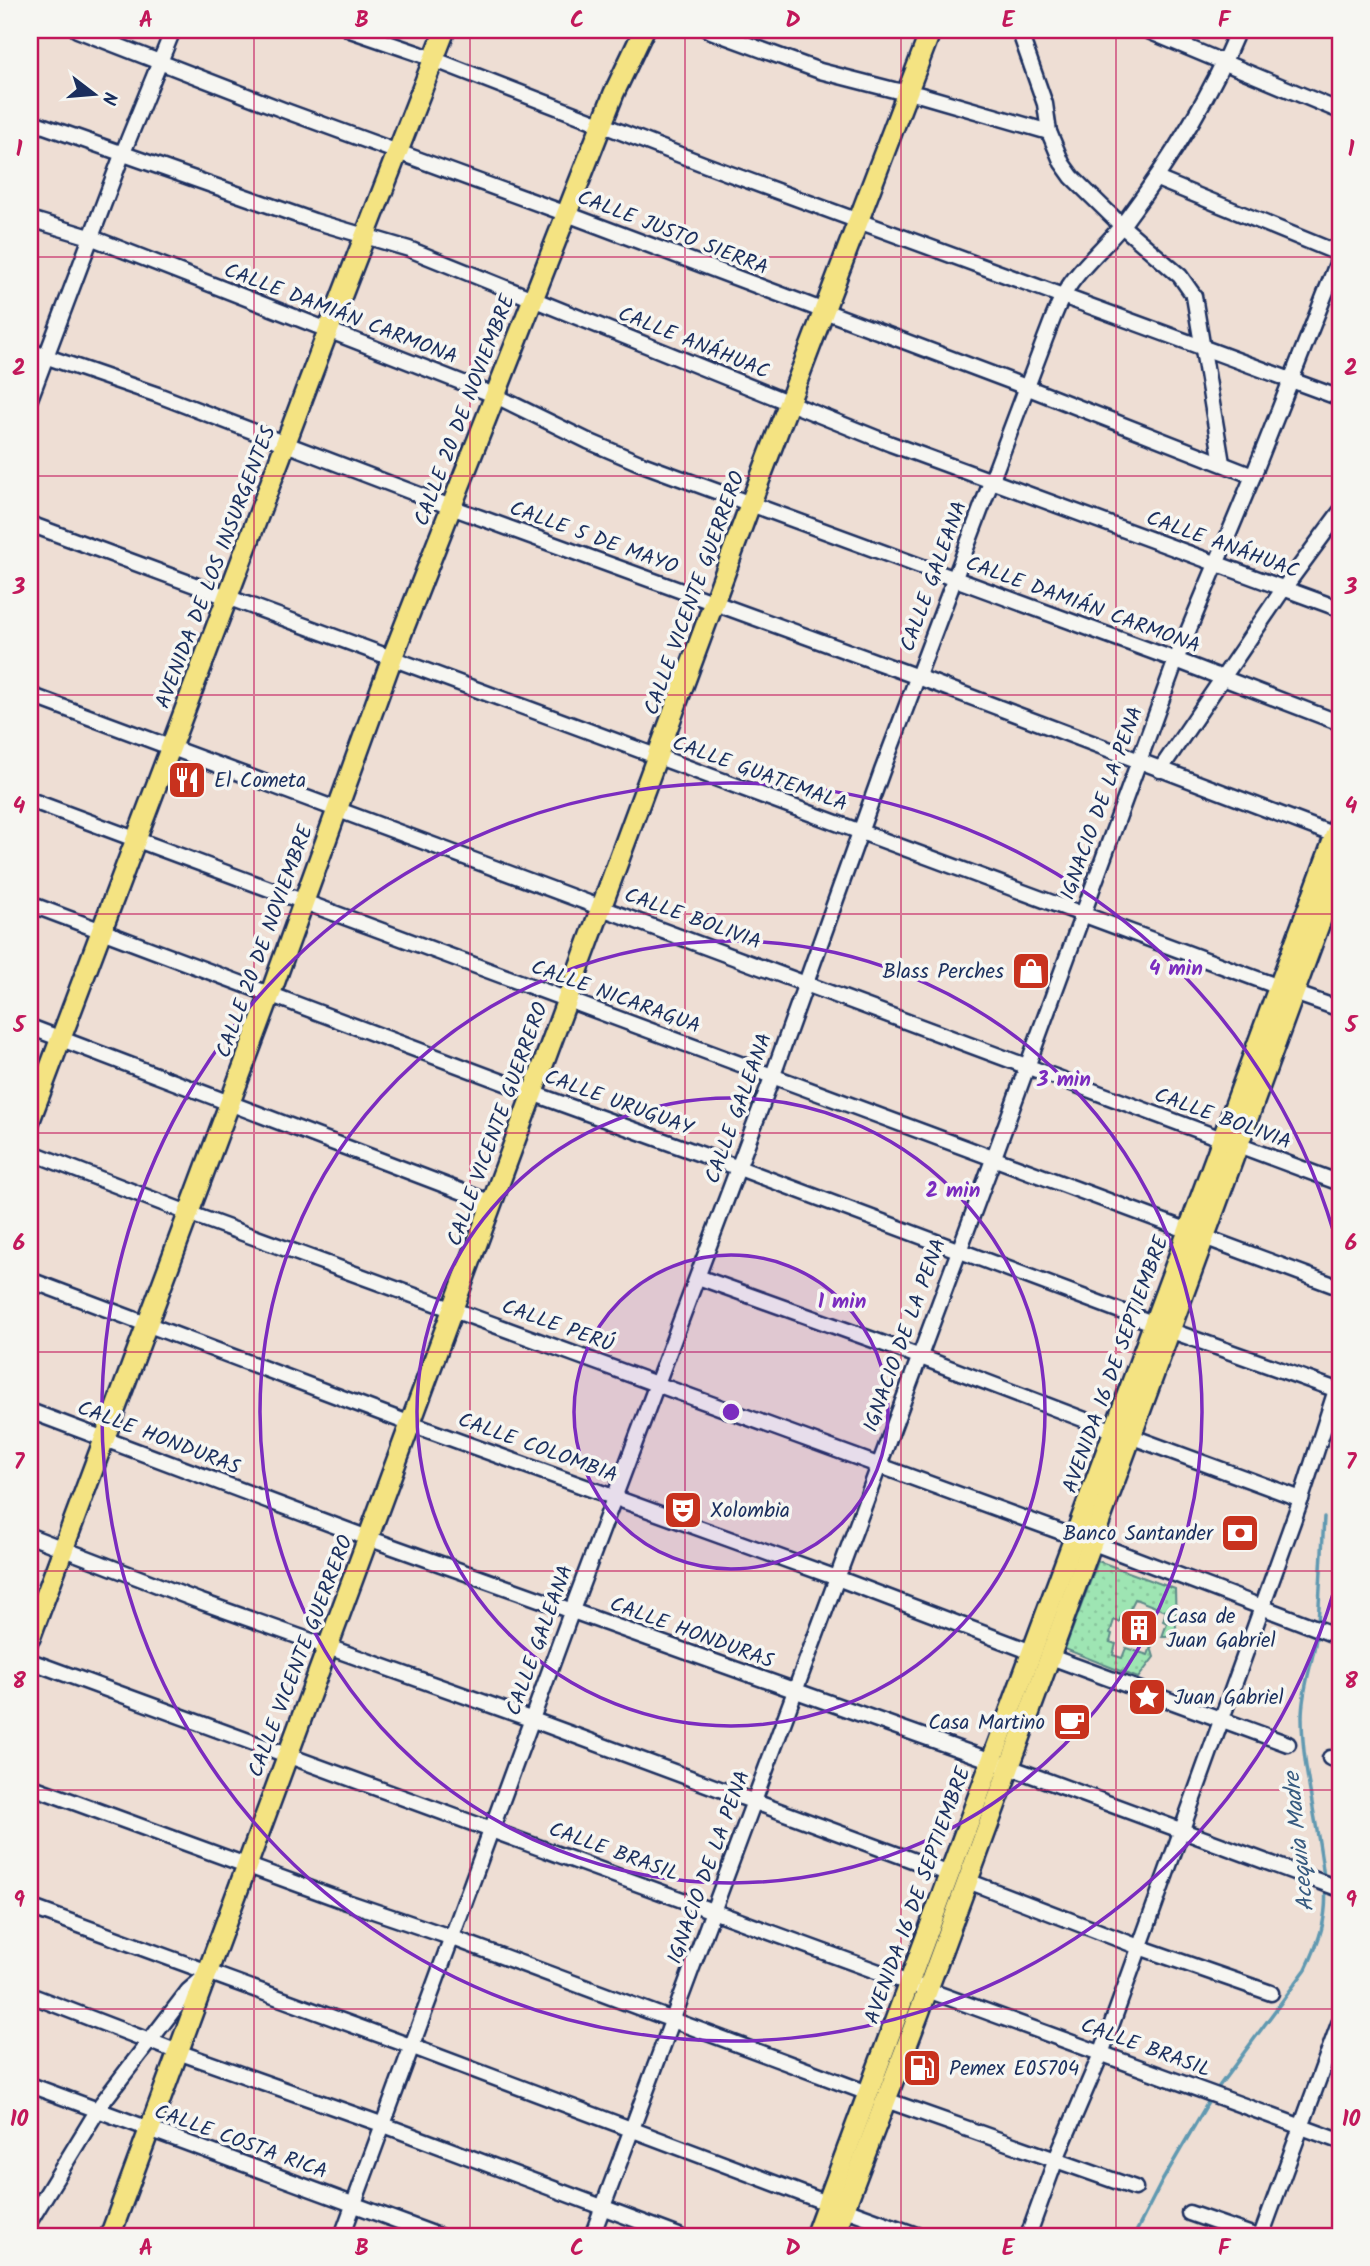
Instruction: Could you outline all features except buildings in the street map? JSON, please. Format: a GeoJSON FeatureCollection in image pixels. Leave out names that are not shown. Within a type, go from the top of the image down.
{"type":"FeatureCollection","features":[{"type":"Feature","properties":{"kind":"main road","name":"AVENIDA DE LOS INSURGENTES"},"geometry":{"type":"LineString","coordinates":[[30,1120],[328,331],[445,30]]}},
{"type":"Feature","properties":{"kind":"main road","name":"CALLE 20 DE NOVIEMBRE"},"geometry":{"type":"LineString","coordinates":[[30,1638],[270,995],[392,658],[602,123],[629,59],[645,30]]}},
{"type":"Feature","properties":{"kind":"main road","name":"CALLE VICENTE GUERRERO"},"geometry":{"type":"LineString","coordinates":[[110,2236],[750,505],[931,30]]}},
{"type":"Feature","properties":{"kind":"main road","name":"AVENIDA 16 DE SEPTIEMBRE"},"geometry":{"type":"LineString","coordinates":[[815,2236],[836,2206],[877,2096],[927,1990],[959,1877],[1287,990],[1339,831]]}},
{"type":"Feature","properties":{"kind":"main road","name":"AVENIDA 16 DE SEPTIEMBRE"},"geometry":{"type":"LineString","coordinates":[[1287,990],[1340,868]]}},
{"type":"Feature","properties":{"kind":"main road","name":"AVENIDA 16 DE SEPTIEMBRE"},"geometry":{"type":"LineString","coordinates":[[877,2096],[908,1983],[959,1877]]}},
{"type":"Feature","properties":{"kind":"main road","name":"AVENIDA 16 DE SEPTIEMBRE"},"geometry":{"type":"LineString","coordinates":[[834,2236],[836,2206]]}},
{"type":"Feature","properties":{"kind":"street","name":"CALLE JUSTO SIERRA"},"geometry":{"type":"LineString","coordinates":[[77,30],[1026,387],[1253,476]]}},
{"type":"Feature","properties":{"kind":"street"},"geometry":{"type":"LineString","coordinates":[[30,399],[90,237],[173,30]]}},
{"type":"Feature","properties":{"kind":"street"},"geometry":{"type":"LineString","coordinates":[[350,30],[602,123],[706,165],[1340,398]]}},
{"type":"Feature","properties":{"kind":"street"},"geometry":{"type":"LineString","coordinates":[[708,30],[820,71],[922,95],[1049,132]]}},
{"type":"Feature","properties":{"kind":"street"},"geometry":{"type":"LineString","coordinates":[[1020,30],[1045,104],[1049,132],[1062,163],[1072,177],[1122,226],[1188,285],[1198,309],[1222,463]]}},
{"type":"Feature","properties":{"kind":"street"},"geometry":{"type":"LineString","coordinates":[[1146,30],[1340,111]]}},
{"type":"Feature","properties":{"kind":"street","name":"CALLE GALEANA"},"geometry":{"type":"LineString","coordinates":[[342,2236],[1026,387],[1064,295],[1157,179],[1224,62],[1238,30]]}},
{"type":"Feature","properties":{"kind":"street","name":"CALLE ANÁHUAC"},"geometry":{"type":"LineString","coordinates":[[30,121],[314,221],[409,249],[891,444],[1340,609]]}},
{"type":"Feature","properties":{"kind":"street"},"geometry":{"type":"LineString","coordinates":[[1157,179],[1340,255]]}},
{"type":"Feature","properties":{"kind":"street","name":"CALLE DAMIÁN CARMONA"},"geometry":{"type":"LineString","coordinates":[[30,219],[90,237],[494,395],[588,441],[750,505],[1176,660],[1340,723]]}},
{"type":"Feature","properties":{"kind":"street","name":"IGNACIO DE LA PENA"},"geometry":{"type":"LineString","coordinates":[[592,2236],[1137,762],[1340,255]]}},
{"type":"Feature","properties":{"kind":"street","name":"CALLE 5 DE MAYO"},"geometry":{"type":"LineString","coordinates":[[30,351],[158,395],[451,507],[918,677],[1137,762],[1339,831]]}},
{"type":"Feature","properties":{"kind":"street"},"geometry":{"type":"LineString","coordinates":[[1160,770],[1284,588],[1340,512]]}},
{"type":"Feature","properties":{"kind":"street","name":"CALLE GUATEMALA"},"geometry":{"type":"LineString","coordinates":[[30,524],[1340,1009]]}},
{"type":"Feature","properties":{"kind":"street","name":"CALLE BOLIVIA"},"geometry":{"type":"LineString","coordinates":[[30,695],[807,982],[1026,1068],[1340,1183]]}},
{"type":"Feature","properties":{"kind":"street","name":"CALLE NICARAGUA"},"geometry":{"type":"LineString","coordinates":[[30,800],[1333,1285]]}},
{"type":"Feature","properties":{"kind":"street","name":"CALLE URUGUAY"},"geometry":{"type":"LineString","coordinates":[[30,904],[532,1093],[1338,1390]]}},
{"type":"Feature","properties":{"kind":"street"},"geometry":{"type":"LineString","coordinates":[[30,1027],[492,1203]]}},
{"type":"Feature","properties":{"kind":"street","name":"CALLE PERÚ"},"geometry":{"type":"LineString","coordinates":[[30,1149],[38,1155],[188,1213],[1083,1539],[1337,1636]]}},
{"type":"Feature","properties":{"kind":"street"},"geometry":{"type":"LineString","coordinates":[[698,1277],[1301,1499]]}},
{"type":"Feature","properties":{"kind":"street","name":"CALLE COLOMBIA"},"geometry":{"type":"LineString","coordinates":[[30,1280],[411,1424],[1288,1744]]}},
{"type":"Feature","properties":{"kind":"street"},"geometry":{"type":"LineString","coordinates":[[1028,2236],[1056,2158],[1101,2054],[1338,1390]]}},
{"type":"Feature","properties":{"kind":"street","name":"CALLE HONDURAS"},"geometry":{"type":"LineString","coordinates":[[30,1411],[368,1538],[1340,1889]]}},
{"type":"Feature","properties":{"kind":"street"},"geometry":{"type":"LineString","coordinates":[[30,1536],[755,1801],[1139,1947],[1271,1993]]}},
{"type":"Feature","properties":{"kind":"street","name":"CALLE BRASIL"},"geometry":{"type":"LineString","coordinates":[[30,1661],[1340,2141]]}},
{"type":"Feature","properties":{"kind":"street"},"geometry":{"type":"LineString","coordinates":[[30,1786],[1135,2188]]}},
{"type":"Feature","properties":{"kind":"street"},"geometry":{"type":"LineString","coordinates":[[30,1907],[205,1975],[413,2047],[919,2236]]}},
{"type":"Feature","properties":{"kind":"street"},"geometry":{"type":"LineString","coordinates":[[30,2221],[97,2110],[188,1991],[205,1975]]}},
{"type":"Feature","properties":{"kind":"street"},"geometry":{"type":"LineString","coordinates":[[30,1995],[679,2236]]}},
{"type":"Feature","properties":{"kind":"street"},"geometry":{"type":"LineString","coordinates":[[1261,2236],[1340,2021]]}},
{"type":"Feature","properties":{"kind":"street","name":"CALLE COSTA RICA"},"geometry":{"type":"LineString","coordinates":[[30,2085],[439,2236]]}},
{"type":"Feature","properties":{"kind":"street"},"geometry":{"type":"LineString","coordinates":[[1189,2213],[1255,2236]]}},
{"type":"Feature","properties":{"kind":"green space"},"geometry":{"type":"Polygon","coordinates":[[[1098,1561],[1175,1589],[1176,1628],[1167,1637],[1162,1637],[1167,1623],[1163,1621],[1166,1611],[1135,1599],[1125,1619],[1121,1617],[1119,1622],[1114,1620],[1110,1633],[1110,1642],[1116,1644],[1113,1655],[1122,1658],[1126,1648],[1148,1655],[1151,1647],[1154,1657],[1138,1678],[1065,1649],[1098,1561]]]}},
{"type":"Feature","properties":{"kind":"waterway","name":"Acequia Madre"},"geometry":{"type":"LineString","coordinates":[[1318,1623],[1324,1517]]}},
{"type":"Feature","properties":{"kind":"waterway","name":"Acequia Madre"},"geometry":{"type":"LineString","coordinates":[[1317,1631],[1302,1717],[1305,1758],[1324,1879]]}},
{"type":"Feature","properties":{"kind":"waterway","name":"Acequia Madre"},"geometry":{"type":"LineString","coordinates":[[1214,2093],[1306,1969],[1322,1929],[1325,1886]]}},
{"type":"Feature","properties":{"kind":"waterway","name":"Acequia Madre"},"geometry":{"type":"LineString","coordinates":[[1134,2236],[1210,2099]]}},
{"type":"Feature","properties":{"kind":"place","name":"El Cometa"},"geometry":{"type":"Point","coordinates":[187,780]}},
{"type":"Feature","properties":{"kind":"place","name":"Blass Perches"},"geometry":{"type":"Point","coordinates":[1031,971]}},
{"type":"Feature","properties":{"kind":"place","name":"Xolombia"},"geometry":{"type":"Point","coordinates":[683,1510]}},
{"type":"Feature","properties":{"kind":"place","name":"Banco Santander"},"geometry":{"type":"Point","coordinates":[1240,1533]}},
{"type":"Feature","properties":{"kind":"place","name":"Casa de Juan Gabriel"},"geometry":{"type":"Point","coordinates":[1139,1628]}},
{"type":"Feature","properties":{"kind":"place","name":"Juan Gabriel"},"geometry":{"type":"Point","coordinates":[1147,1697]}},
{"type":"Feature","properties":{"kind":"place","name":"Casa Martino"},"geometry":{"type":"Point","coordinates":[1072,1722]}},
{"type":"Feature","properties":{"kind":"place","name":"Pemex E05704"},"geometry":{"type":"Point","coordinates":[922,2068]}}]}
